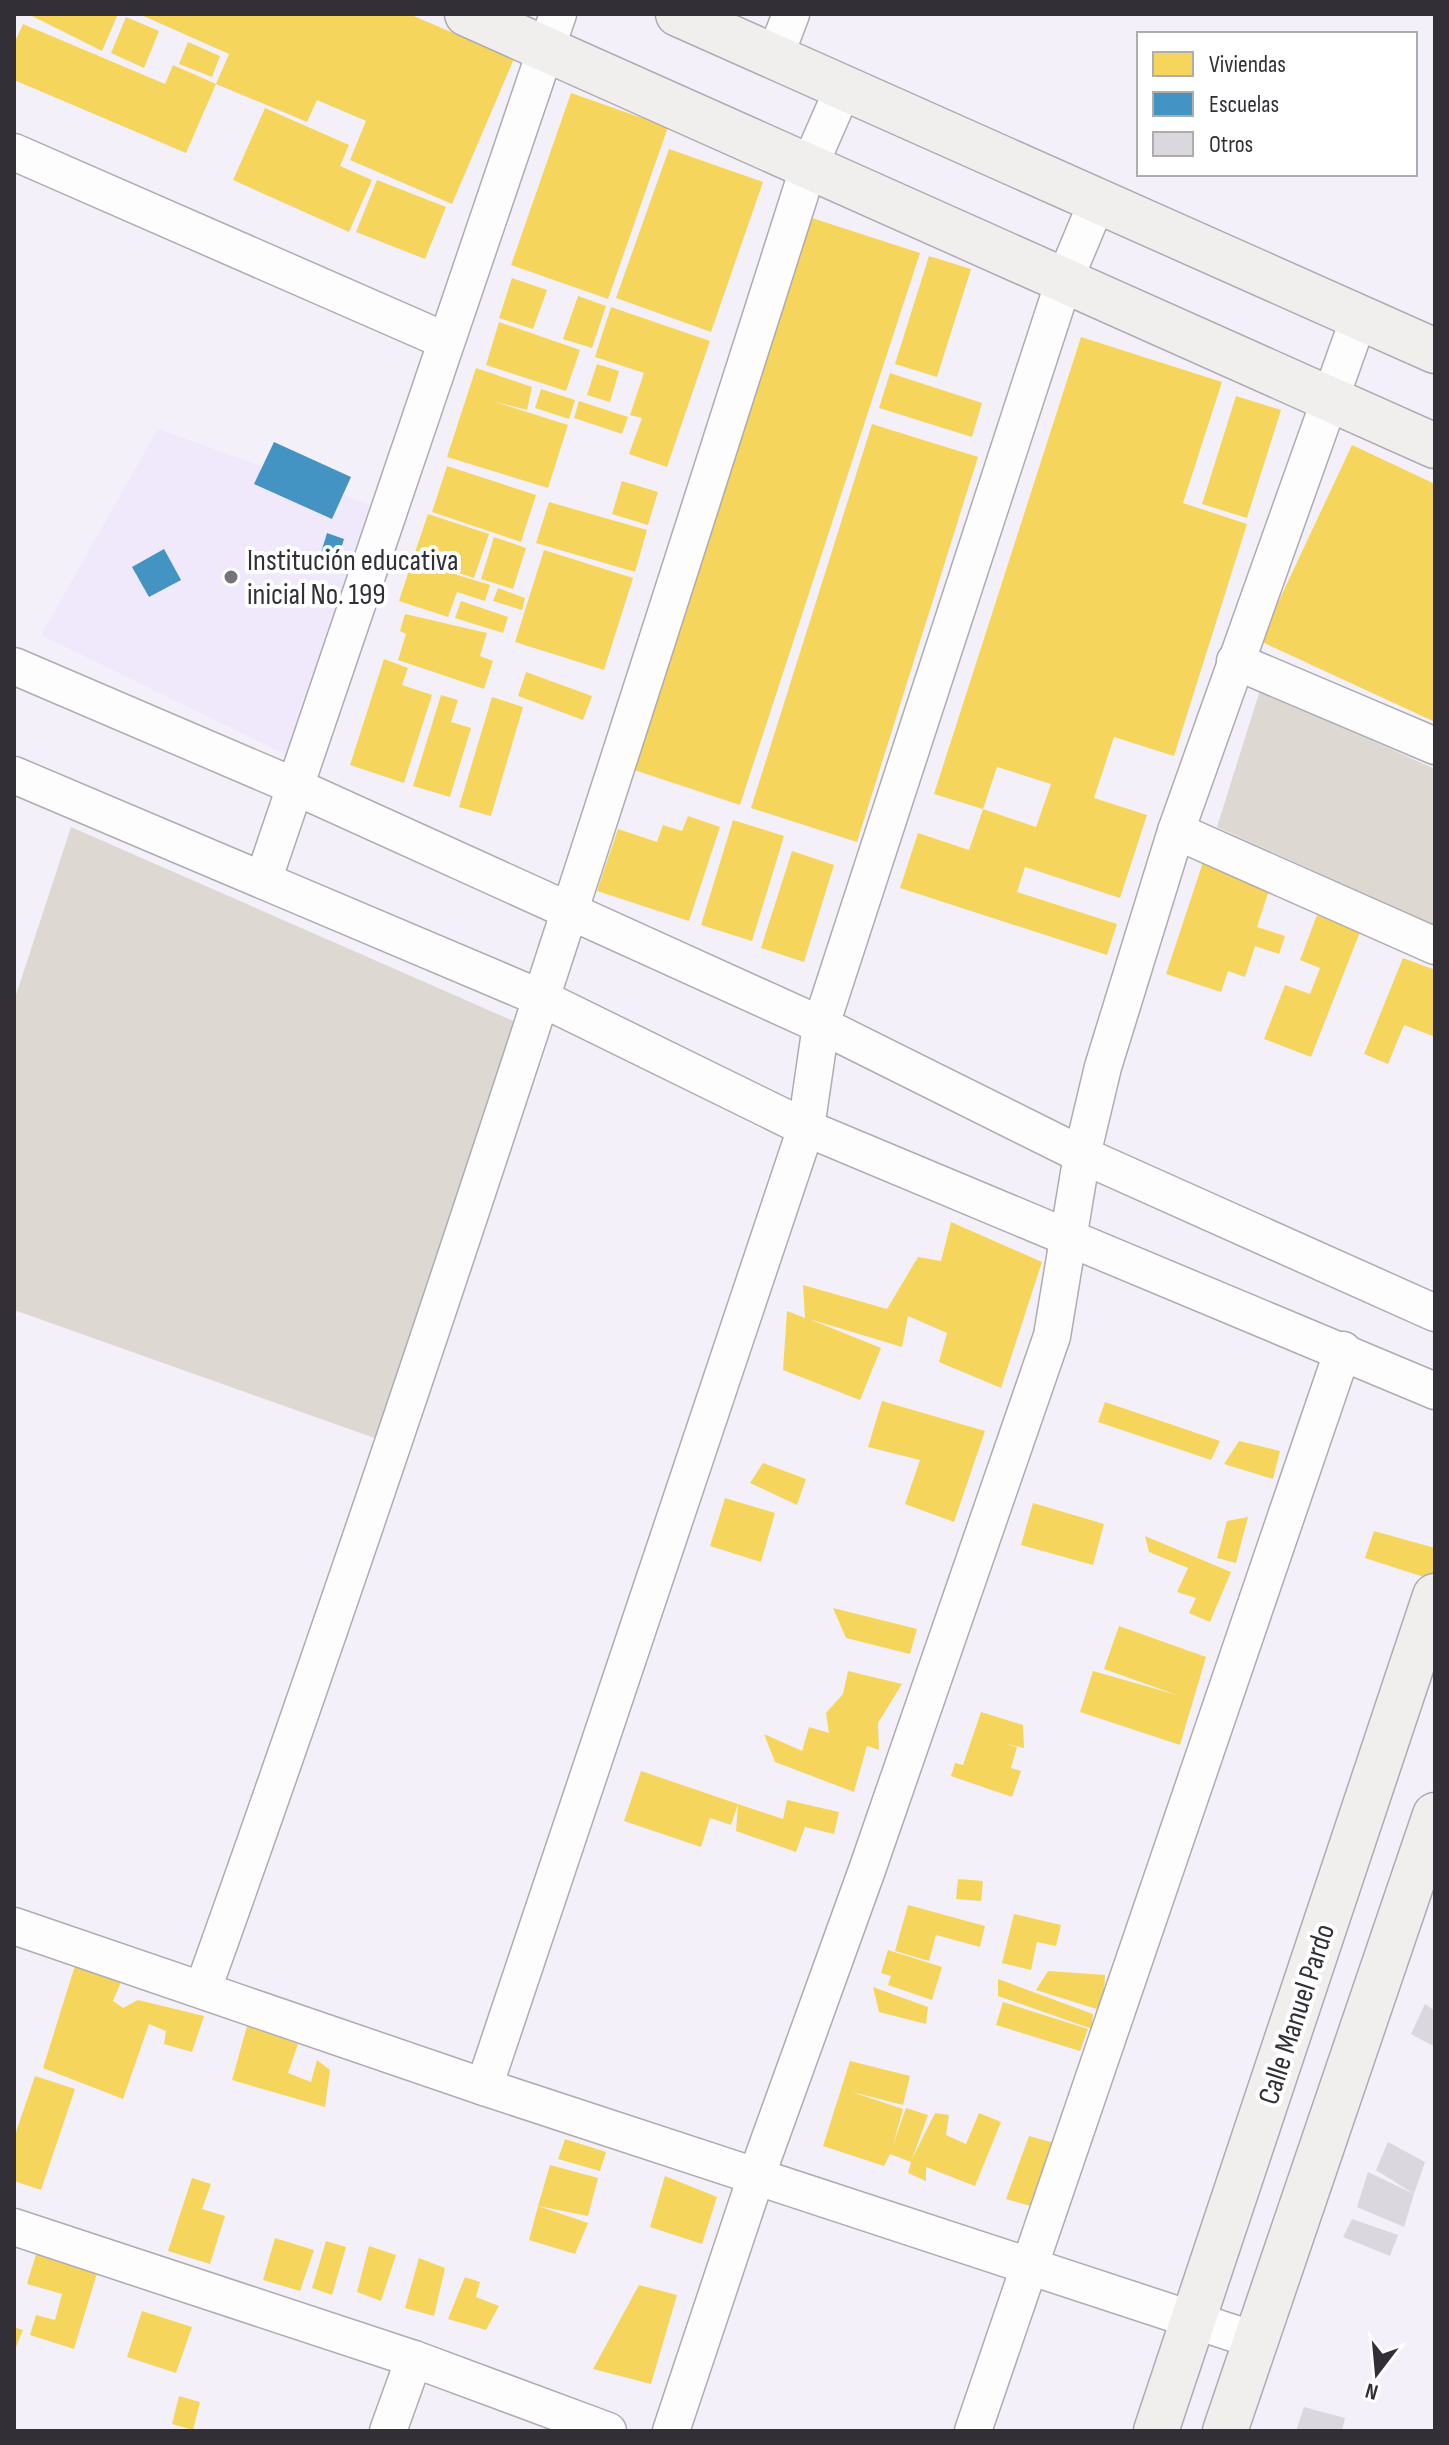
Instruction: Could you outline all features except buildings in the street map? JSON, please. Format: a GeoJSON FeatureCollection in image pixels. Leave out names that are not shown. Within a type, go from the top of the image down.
{"type":"FeatureCollection","features":[{"type":"Feature","properties":{"kind":"street"},"geometry":{"type":"LineString","coordinates":[[467,14],[552,32],[808,169],[1435,446]]}},
{"type":"Feature","properties":{"kind":"street"},"geometry":{"type":"LineString","coordinates":[[678,14],[1435,351]]}},
{"type":"Feature","properties":{"kind":"street"},"geometry":{"type":"LineString","coordinates":[[775,56],[791,14]]}},
{"type":"Feature","properties":{"kind":"street"},"geometry":{"type":"LineString","coordinates":[[264,878],[552,32]]}},
{"type":"Feature","properties":{"kind":"street"},"geometry":{"type":"LineString","coordinates":[[203,1989],[337,1615],[572,913],[808,169],[843,89]]}},
{"type":"Feature","properties":{"kind":"street"},"geometry":{"type":"LineString","coordinates":[[14,152],[446,341]]}},
{"type":"Feature","properties":{"kind":"street"},"geometry":{"type":"LineString","coordinates":[[484,2087],[806,1128],[821,1025],[1064,281],[1097,202]]}},
{"type":"Feature","properties":{"kind":"street"},"geometry":{"type":"LineString","coordinates":[[671,2431],[756,2177],[1052,1336],[1082,1155],[1103,1067],[1176,831],[1359,318]]}},
{"type":"Feature","properties":{"kind":"street"},"geometry":{"type":"LineString","coordinates":[[1235,661],[1435,746]]}},
{"type":"Feature","properties":{"kind":"street"},"geometry":{"type":"LineString","coordinates":[[14,666],[294,786],[821,1025],[1082,1155],[1435,1313]]}},
{"type":"Feature","properties":{"kind":"street"},"geometry":{"type":"LineString","coordinates":[[14,775],[264,878],[543,999],[806,1128],[1435,1391]]}},
{"type":"Feature","properties":{"kind":"street"},"geometry":{"type":"LineString","coordinates":[[1176,831],[1435,946]]}},
{"type":"Feature","properties":{"kind":"street"},"geometry":{"type":"LineString","coordinates":[[973,2431],[1343,1350]]}},
{"type":"Feature","properties":{"kind":"street","name":"Calle Manuel Pardo"},"geometry":{"type":"LineString","coordinates":[[1156,2431],[1435,1596]]}},
{"type":"Feature","properties":{"kind":"street"},"geometry":{"type":"LineString","coordinates":[[1225,2431],[1435,1815]]}},
{"type":"Feature","properties":{"kind":"street"},"geometry":{"type":"LineString","coordinates":[[14,1926],[484,2087],[1027,2268],[1195,2318],[1254,2340]]}},
{"type":"Feature","properties":{"kind":"street"},"geometry":{"type":"LineString","coordinates":[[14,2227],[414,2359],[608,2431]]}},
{"type":"Feature","properties":{"kind":"street"},"geometry":{"type":"LineString","coordinates":[[388,2431],[414,2359]]}},
{"type":"Feature","properties":{"kind":"shaded area","name":"Institución educativa inicial No. 199"},"geometry":{"type":"Polygon","coordinates":[[[158,429],[408,518],[321,772],[41,635],[158,429]]]}},
{"type":"Feature","properties":{"kind":"shaded area"},"geometry":{"type":"Polygon","coordinates":[[[1260,690],[1435,769],[1435,926],[1217,827],[1260,690]]]}},
{"type":"Feature","properties":{"kind":"shaded area"},"geometry":{"type":"Polygon","coordinates":[[[71,827],[534,1030],[397,1446],[14,1310],[14,1001],[71,827]]]}},
{"type":"Feature","properties":{"kind":"place","name":"Institución educativa inicial No. 199"},"geometry":{"type":"Point","coordinates":[231,577]}}]}
